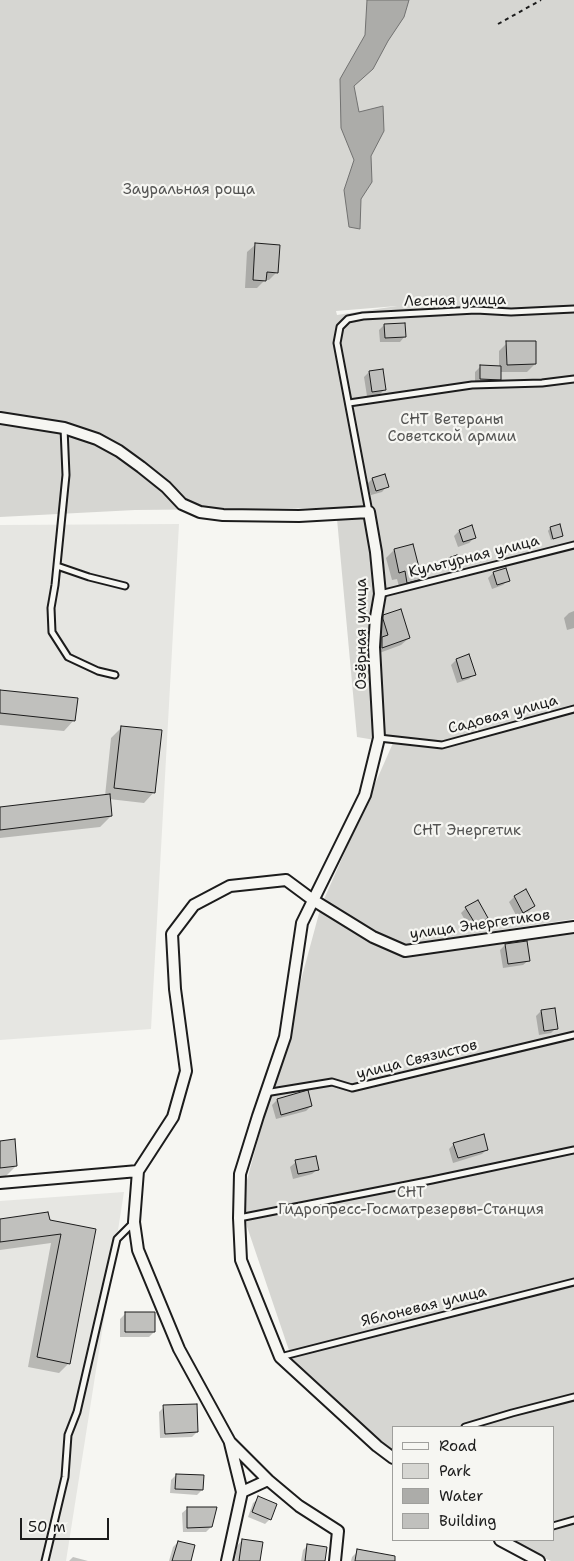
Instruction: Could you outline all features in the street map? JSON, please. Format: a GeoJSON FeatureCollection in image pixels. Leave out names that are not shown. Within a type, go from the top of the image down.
{"type":"FeatureCollection","features":[{"type":"Feature","properties":{"kind":"street"},"geometry":{"type":"LineString","coordinates":[[0,418],[64,428],[97,439],[119,451],[141,467],[166,487],[182,504],[200,512],[222,515],[299,516],[369,512]]}},
{"type":"Feature","properties":{"kind":"street","name":"Озёрная улица"},"geometry":{"type":"LineString","coordinates":[[280,1357],[241,1260],[239,1218],[240,1174],[285,1037],[302,923],[365,795],[379,738],[374,647],[380,594],[376,552],[369,512]]}},
{"type":"Feature","properties":{"kind":"street","name":"улица Энергетиков"},"geometry":{"type":"LineString","coordinates":[[138,1171],[173,1117],[186,1071],[175,990],[172,934],[194,905],[230,886],[286,880],[313,900],[373,937],[405,951],[574,927]]}},
{"type":"Feature","properties":{"kind":"street"},"geometry":{"type":"LineString","coordinates":[[0,1183],[138,1171],[134,1222],[138,1250],[179,1349],[230,1442],[242,1492],[227,1561]]}},
{"type":"Feature","properties":{"kind":"street"},"geometry":{"type":"LineString","coordinates":[[280,1357],[390,1453]]}},
{"type":"Feature","properties":{"kind":"street"},"geometry":{"type":"LineString","coordinates":[[230,1442],[268,1480],[299,1506],[338,1531],[335,1561]]}},
{"type":"Feature","properties":{"kind":"street"},"geometry":{"type":"LineString","coordinates":[[242,1492],[268,1480]]}},
{"type":"Feature","properties":{"kind":"street"},"geometry":{"type":"LineString","coordinates":[[504,1541],[539,1561]]}},
{"type":"Feature","properties":{"kind":"lane","name":"Лесная улица"},"geometry":{"type":"LineString","coordinates":[[340,327],[348,319],[363,316],[476,310],[511,312],[574,309]]}},
{"type":"Feature","properties":{"kind":"lane","name":"Озёрная улица"},"geometry":{"type":"LineString","coordinates":[[340,327],[337,343],[340,367],[349,403],[369,512]]}},
{"type":"Feature","properties":{"kind":"lane"},"geometry":{"type":"LineString","coordinates":[[349,403],[472,385],[542,383],[574,379]]}},
{"type":"Feature","properties":{"kind":"lane"},"geometry":{"type":"LineString","coordinates":[[64,428],[66,474],[51,608],[52,632],[68,657],[98,671],[115,675]]}},
{"type":"Feature","properties":{"kind":"lane","name":"Культурная улица"},"geometry":{"type":"LineString","coordinates":[[380,594],[574,545]]}},
{"type":"Feature","properties":{"kind":"lane"},"geometry":{"type":"LineString","coordinates":[[57,566],[89,577],[125,586]]}},
{"type":"Feature","properties":{"kind":"lane","name":"Садовая улица"},"geometry":{"type":"LineString","coordinates":[[379,738],[442,745],[574,709]]}},
{"type":"Feature","properties":{"kind":"lane","name":"улица Связистов"},"geometry":{"type":"LineString","coordinates":[[266,1092],[332,1082],[352,1088],[574,1035]]}},
{"type":"Feature","properties":{"kind":"lane"},"geometry":{"type":"LineString","coordinates":[[239,1218],[574,1150]]}},
{"type":"Feature","properties":{"kind":"lane"},"geometry":{"type":"LineString","coordinates":[[45,1561],[65,1477],[68,1435],[77,1412],[117,1239],[134,1222]]}},
{"type":"Feature","properties":{"kind":"lane","name":"Яблоневая улица"},"geometry":{"type":"LineString","coordinates":[[280,1357],[574,1282]]}},
{"type":"Feature","properties":{"kind":"lane"},"geometry":{"type":"LineString","coordinates":[[468,1426],[574,1396]]}},
{"type":"Feature","properties":{"kind":"lane"},"geometry":{"type":"LineString","coordinates":[[554,1526],[574,1520]]}},
{"type":"Feature","properties":{"kind":"path"},"geometry":{"type":"LineString","coordinates":[[498,24],[541,0]]}},
{"type":"Feature","properties":{"kind":"shaded area"},"geometry":{"type":"Polygon","coordinates":[[[179,524],[151,1029],[0,1040],[0,525],[179,524]]]}},
{"type":"Feature","properties":{"kind":"shaded area"},"geometry":{"type":"Polygon","coordinates":[[[124,1192],[66,1561],[0,1561],[0,1201],[124,1192]]]}},
{"type":"Feature","properties":{"kind":"green space"},"geometry":{"type":"Polygon","coordinates":[[[0,0],[574,0],[574,919],[397,946],[405,951],[574,922],[574,1561],[551,1561],[502,1541],[554,1541],[554,1426],[392,1426],[392,1450],[296,1371],[240,1206],[321,906],[393,743],[357,737],[336,508],[135,510],[0,517],[0,0]],[[397,306],[336,311],[337,315],[397,306]]]}},
{"type":"Feature","properties":{"kind":"water"},"geometry":{"type":"Polygon","coordinates":[[[367,0],[409,0],[404,17],[373,69],[354,86],[359,112],[383,106],[384,131],[371,156],[372,182],[361,199],[360,229],[349,227],[344,190],[354,160],[341,128],[340,79],[365,35],[367,0]]]}},
{"type":"Feature","properties":{"kind":"building"},"geometry":{"type":"Polygon","coordinates":[[[255,243],[280,245],[278,273],[267,272],[266,281],[253,280],[255,243]]]}},
{"type":"Feature","properties":{"kind":"building"},"geometry":{"type":"Polygon","coordinates":[[[405,323],[406,337],[385,338],[384,324],[405,323]]]}},
{"type":"Feature","properties":{"kind":"building"},"geometry":{"type":"Polygon","coordinates":[[[506,341],[536,341],[536,364],[507,365],[506,341]]]}},
{"type":"Feature","properties":{"kind":"building"},"geometry":{"type":"Polygon","coordinates":[[[480,365],[501,366],[501,380],[480,379],[480,365]]]}},
{"type":"Feature","properties":{"kind":"building"},"geometry":{"type":"Polygon","coordinates":[[[383,369],[386,390],[372,392],[369,371],[383,369]]]}},
{"type":"Feature","properties":{"kind":"building"},"geometry":{"type":"Polygon","coordinates":[[[385,474],[389,487],[376,491],[372,478],[385,474]]]}},
{"type":"Feature","properties":{"kind":"building"},"geometry":{"type":"Polygon","coordinates":[[[560,524],[563,536],[553,539],[550,527],[560,524]]]}},
{"type":"Feature","properties":{"kind":"building"},"geometry":{"type":"Polygon","coordinates":[[[472,525],[476,538],[463,542],[459,530],[472,525]]]}},
{"type":"Feature","properties":{"kind":"building"},"geometry":{"type":"Polygon","coordinates":[[[413,544],[422,579],[407,583],[405,571],[399,573],[394,549],[413,544]]]}},
{"type":"Feature","properties":{"kind":"building"},"geometry":{"type":"Polygon","coordinates":[[[457,555],[461,566],[451,569],[448,558],[457,555]]]}},
{"type":"Feature","properties":{"kind":"building"},"geometry":{"type":"Polygon","coordinates":[[[506,568],[510,581],[497,585],[493,572],[506,568]]]}},
{"type":"Feature","properties":{"kind":"building"},"geometry":{"type":"Polygon","coordinates":[[[401,609],[410,638],[382,648],[382,637],[388,635],[383,615],[401,609]]]}},
{"type":"Feature","properties":{"kind":"building"},"geometry":{"type":"Polygon","coordinates":[[[469,654],[476,675],[462,679],[456,659],[469,654]]]}},
{"type":"Feature","properties":{"kind":"building"},"geometry":{"type":"Polygon","coordinates":[[[0,690],[78,698],[75,721],[0,713],[0,690]]]}},
{"type":"Feature","properties":{"kind":"building"},"geometry":{"type":"Polygon","coordinates":[[[121,726],[162,730],[155,793],[114,788],[121,726]]]}},
{"type":"Feature","properties":{"kind":"building"},"geometry":{"type":"Polygon","coordinates":[[[110,794],[112,816],[0,830],[0,807],[110,794]]]}},
{"type":"Feature","properties":{"kind":"building"},"geometry":{"type":"Polygon","coordinates":[[[526,889],[535,906],[523,913],[514,896],[526,889]]]}},
{"type":"Feature","properties":{"kind":"building"},"geometry":{"type":"Polygon","coordinates":[[[478,900],[488,918],[476,925],[465,907],[478,900]]]}},
{"type":"Feature","properties":{"kind":"building"},"geometry":{"type":"Polygon","coordinates":[[[527,941],[530,961],[508,964],[505,944],[527,941]]]}},
{"type":"Feature","properties":{"kind":"building"},"geometry":{"type":"Polygon","coordinates":[[[555,1008],[558,1029],[544,1031],[541,1010],[555,1008]]]}},
{"type":"Feature","properties":{"kind":"building"},"geometry":{"type":"Polygon","coordinates":[[[308,1090],[312,1106],[281,1115],[277,1099],[308,1090]]]}},
{"type":"Feature","properties":{"kind":"building"},"geometry":{"type":"Polygon","coordinates":[[[484,1134],[488,1150],[458,1158],[453,1143],[484,1134]]]}},
{"type":"Feature","properties":{"kind":"building"},"geometry":{"type":"Polygon","coordinates":[[[15,1139],[17,1166],[0,1168],[0,1141],[15,1139]]]}},
{"type":"Feature","properties":{"kind":"building"},"geometry":{"type":"Polygon","coordinates":[[[316,1156],[319,1170],[298,1174],[295,1160],[316,1156]]]}},
{"type":"Feature","properties":{"kind":"building"},"geometry":{"type":"Polygon","coordinates":[[[48,1212],[50,1220],[96,1229],[70,1364],[37,1357],[61,1234],[0,1242],[0,1219],[48,1212]]]}},
{"type":"Feature","properties":{"kind":"building"},"geometry":{"type":"Polygon","coordinates":[[[125,1312],[155,1312],[155,1332],[125,1332],[125,1312]]]}},
{"type":"Feature","properties":{"kind":"building"},"geometry":{"type":"Polygon","coordinates":[[[197,1404],[198,1432],[165,1434],[163,1405],[197,1404]]]}},
{"type":"Feature","properties":{"kind":"building"},"geometry":{"type":"Polygon","coordinates":[[[176,1474],[204,1475],[203,1490],[175,1489],[176,1474]]]}},
{"type":"Feature","properties":{"kind":"building"},"geometry":{"type":"Polygon","coordinates":[[[258,1496],[277,1504],[271,1520],[252,1512],[258,1496]]]}},
{"type":"Feature","properties":{"kind":"building"},"geometry":{"type":"Polygon","coordinates":[[[187,1507],[217,1507],[212,1527],[187,1528],[187,1507]]]}},
{"type":"Feature","properties":{"kind":"building"},"geometry":{"type":"Polygon","coordinates":[[[242,1539],[263,1542],[260,1561],[239,1561],[242,1539]]]}},
{"type":"Feature","properties":{"kind":"building"},"geometry":{"type":"Polygon","coordinates":[[[178,1541],[195,1545],[191,1561],[172,1561],[178,1541]]]}},
{"type":"Feature","properties":{"kind":"building"},"geometry":{"type":"Polygon","coordinates":[[[307,1544],[327,1547],[325,1561],[305,1561],[307,1544]]]}},
{"type":"Feature","properties":{"kind":"building"},"geometry":{"type":"Polygon","coordinates":[[[357,1549],[395,1556],[395,1561],[355,1561],[357,1549]]]}},
{"type":"Feature","properties":{"kind":"park label","name":"Зауральная роща"},"geometry":{"type":"Point","coordinates":[189,190]}},
{"type":"Feature","properties":{"kind":"park label","name":"СНТ Ветераны Советской армии"},"geometry":{"type":"Point","coordinates":[452,428]}},
{"type":"Feature","properties":{"kind":"park label","name":"СНТ Энергетик"},"geometry":{"type":"Point","coordinates":[467,831]}},
{"type":"Feature","properties":{"kind":"park label","name":"СНТ Гидропресс-Госматрезервы-Станция"},"geometry":{"type":"Point","coordinates":[411,1202]}}]}
